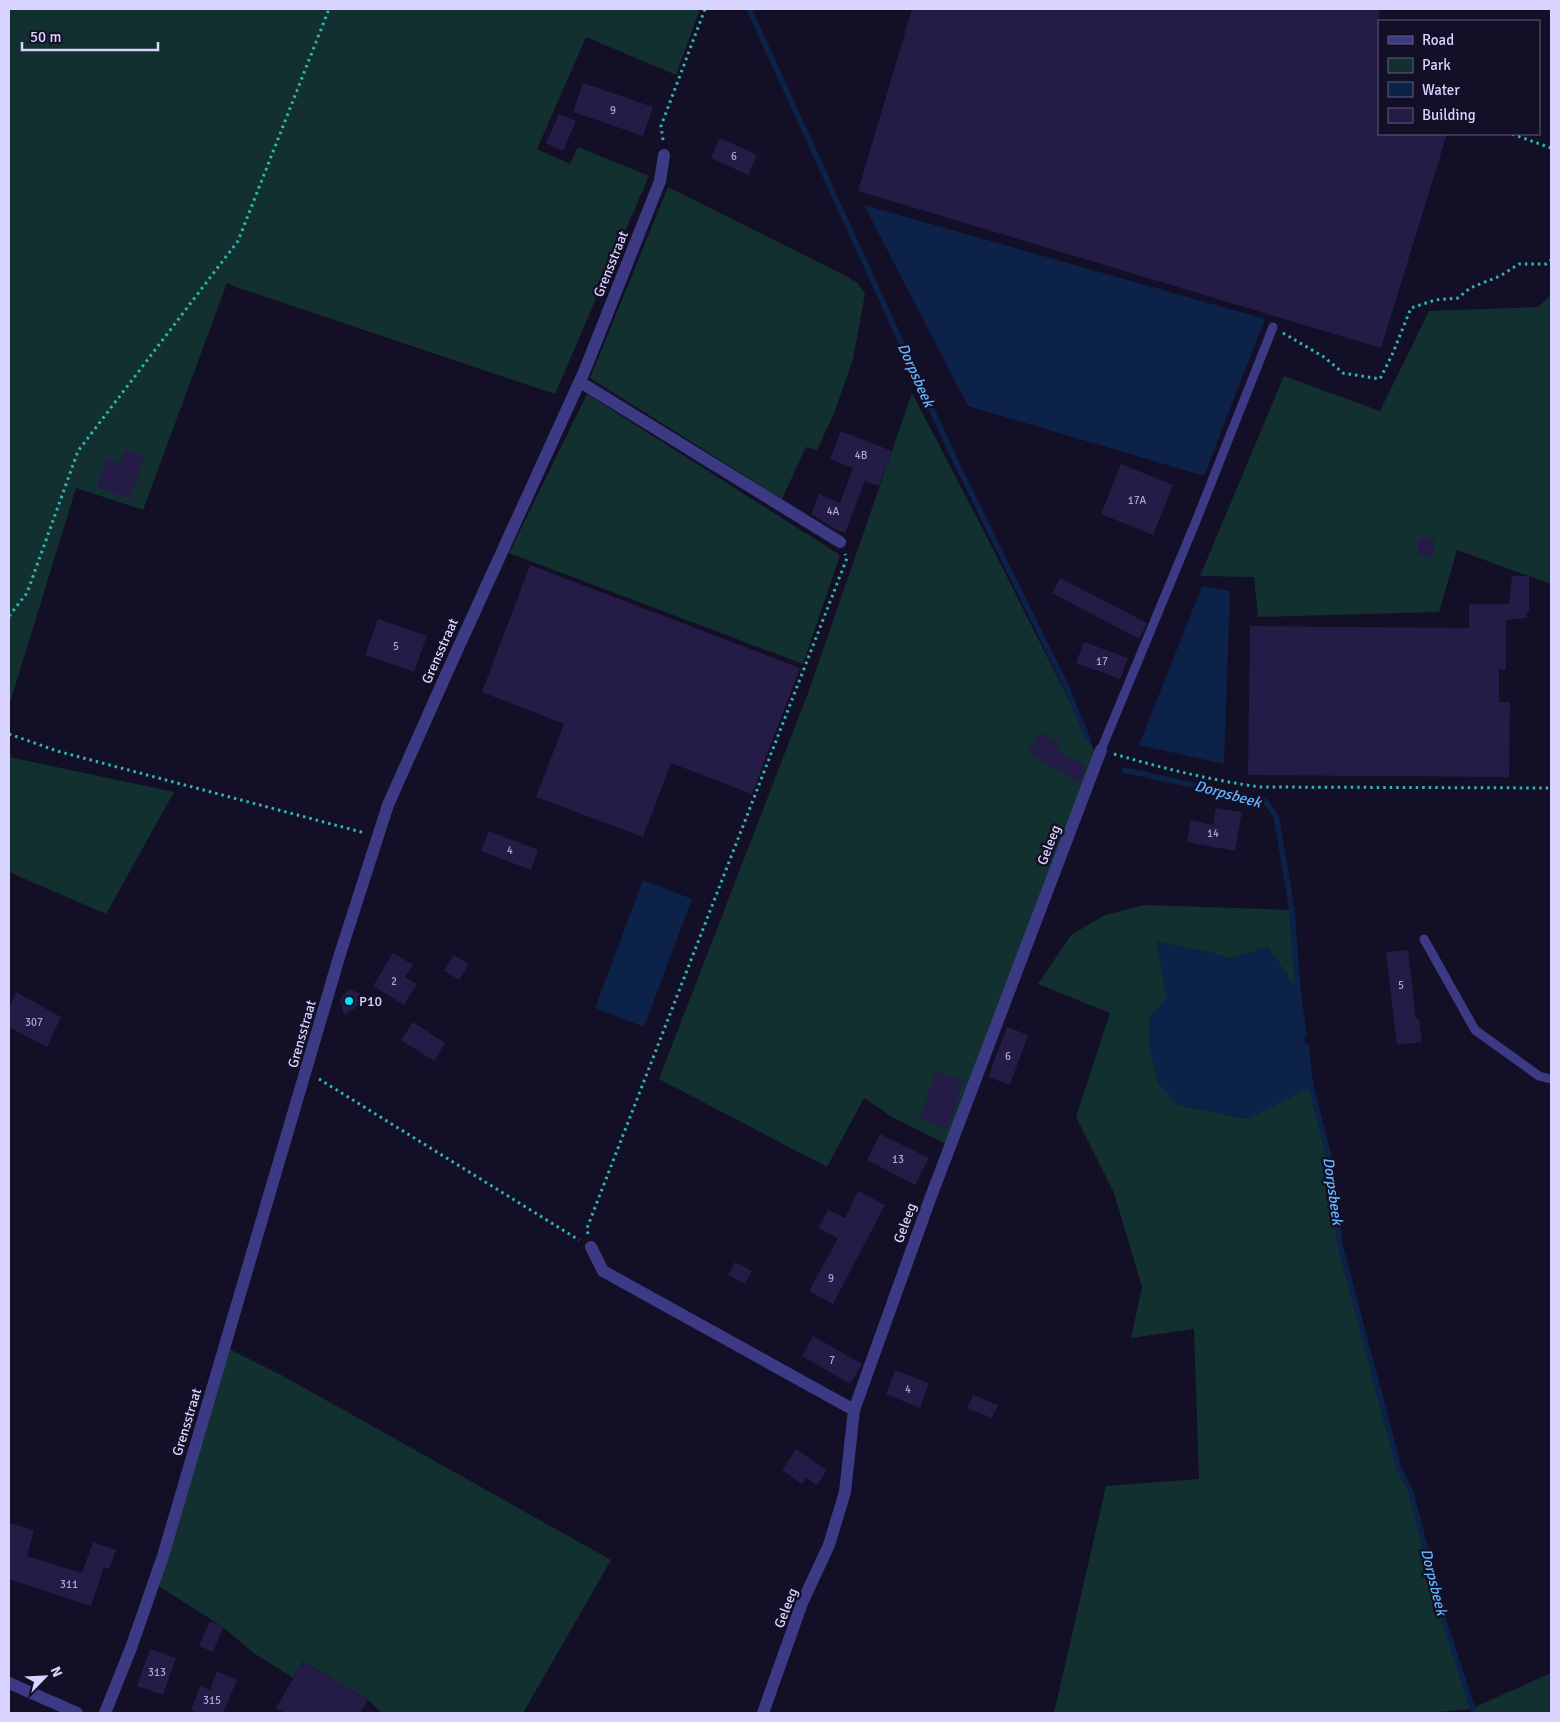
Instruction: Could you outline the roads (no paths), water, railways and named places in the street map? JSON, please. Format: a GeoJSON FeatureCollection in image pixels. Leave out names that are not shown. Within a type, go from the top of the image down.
{"type":"FeatureCollection","features":[{"type":"Feature","properties":{"kind":"street","name":"Grensstraat"},"geometry":{"type":"LineString","coordinates":[[105,1713],[131,1648],[163,1556],[340,954],[388,805],[580,382],[660,181],[664,155]]}},
{"type":"Feature","properties":{"kind":"street"},"geometry":{"type":"LineString","coordinates":[[580,382],[840,542]]}},
{"type":"Feature","properties":{"kind":"street","name":"Geleeg"},"geometry":{"type":"LineString","coordinates":[[763,1713],[802,1603],[829,1545],[845,1492],[854,1410],[930,1199],[1101,750]]}},
{"type":"Feature","properties":{"kind":"street"},"geometry":{"type":"LineString","coordinates":[[591,1247],[603,1271],[854,1410]]}},
{"type":"Feature","properties":{"kind":"street"},"geometry":{"type":"LineString","coordinates":[[9,1684],[77,1713]]}},
{"type":"Feature","properties":{"kind":"lane"},"geometry":{"type":"LineString","coordinates":[[1101,750],[1273,328]]}},
{"type":"Feature","properties":{"kind":"lane"},"geometry":{"type":"LineString","coordinates":[[1424,938],[1475,1030],[1539,1076],[1551,1079]]}},
{"type":"Feature","properties":{"kind":"water"},"geometry":{"type":"Polygon","coordinates":[[[864,205],[1265,319],[1204,476],[968,406],[864,205]]]}},
{"type":"Feature","properties":{"kind":"water"},"geometry":{"type":"Polygon","coordinates":[[[1202,586],[1230,591],[1224,764],[1139,745],[1202,586]]]}},
{"type":"Feature","properties":{"kind":"water"},"geometry":{"type":"Polygon","coordinates":[[[643,880],[692,899],[644,1027],[595,1008],[643,880]]]}},
{"type":"Feature","properties":{"kind":"water"},"geometry":{"type":"Polygon","coordinates":[[[1157,942],[1231,959],[1268,947],[1298,992],[1311,1087],[1247,1119],[1177,1105],[1158,1083],[1149,1046],[1149,1017],[1167,998],[1157,942]]]}},
{"type":"Feature","properties":{"kind":"waterway","name":"Dorpsbeek"},"geometry":{"type":"LineString","coordinates":[[749,9],[954,458],[1064,682],[1088,739]]}},
{"type":"Feature","properties":{"kind":"waterway","name":"Dorpsbeek"},"geometry":{"type":"LineString","coordinates":[[1124,770],[1265,801],[1276,816],[1292,910],[1298,992],[1304,1034]]}},
{"type":"Feature","properties":{"kind":"waterway","name":"Dorpsbeek"},"geometry":{"type":"LineString","coordinates":[[1306,1046],[1311,1087],[1331,1164],[1340,1245],[1399,1468],[1411,1492],[1443,1618],[1474,1713]]}},
{"type":"Feature","properties":{"kind":"place","name":"P10"},"geometry":{"type":"Point","coordinates":[349,1001]}}]}
